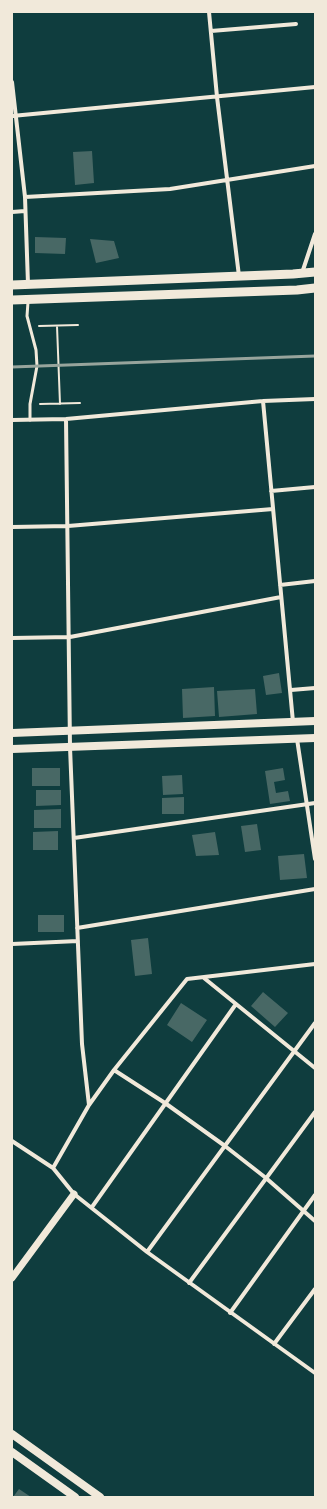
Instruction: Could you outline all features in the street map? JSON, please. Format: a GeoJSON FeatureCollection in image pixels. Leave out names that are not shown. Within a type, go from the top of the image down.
{"type":"FeatureCollection","features":[{"type":"Feature","properties":{"kind":"main road"},"geometry":{"type":"LineString","coordinates":[[12,285],[239,277],[315,272]]}},
{"type":"Feature","properties":{"kind":"main road"},"geometry":{"type":"LineString","coordinates":[[12,300],[297,290],[315,288]]}},
{"type":"Feature","properties":{"kind":"main road"},"geometry":{"type":"LineString","coordinates":[[12,733],[315,722]]}},
{"type":"Feature","properties":{"kind":"main road"},"geometry":{"type":"LineString","coordinates":[[12,749],[315,738]]}},
{"type":"Feature","properties":{"kind":"main road"},"geometry":{"type":"LineString","coordinates":[[12,1434],[100,1497]]}},
{"type":"Feature","properties":{"kind":"main road"},"geometry":{"type":"LineString","coordinates":[[12,1452],[74,1497]]}},
{"type":"Feature","properties":{"kind":"street"},"geometry":{"type":"LineString","coordinates":[[209,12],[217,97],[239,277]]}},
{"type":"Feature","properties":{"kind":"street"},"geometry":{"type":"LineString","coordinates":[[211,31],[296,24]]}},
{"type":"Feature","properties":{"kind":"street"},"geometry":{"type":"LineString","coordinates":[[12,82],[14,116],[25,197],[28,285]]}},
{"type":"Feature","properties":{"kind":"street"},"geometry":{"type":"LineString","coordinates":[[14,116],[315,87]]}},
{"type":"Feature","properties":{"kind":"street"},"geometry":{"type":"LineString","coordinates":[[25,197],[170,189],[315,166]]}},
{"type":"Feature","properties":{"kind":"street"},"geometry":{"type":"LineString","coordinates":[[12,212],[25,211]]}},
{"type":"Feature","properties":{"kind":"street"},"geometry":{"type":"LineString","coordinates":[[302,273],[315,234]]}},
{"type":"Feature","properties":{"kind":"street"},"geometry":{"type":"LineString","coordinates":[[12,420],[66,420],[263,401],[315,399]]}},
{"type":"Feature","properties":{"kind":"street"},"geometry":{"type":"LineString","coordinates":[[263,401],[293,722]]}},
{"type":"Feature","properties":{"kind":"street"},"geometry":{"type":"LineString","coordinates":[[66,420],[70,636],[70,747],[76,928],[78,941],[82,1044],[89,1105]]}},
{"type":"Feature","properties":{"kind":"street"},"geometry":{"type":"LineString","coordinates":[[271,491],[315,487]]}},
{"type":"Feature","properties":{"kind":"street"},"geometry":{"type":"LineString","coordinates":[[12,527],[68,526],[273,509]]}},
{"type":"Feature","properties":{"kind":"street"},"geometry":{"type":"LineString","coordinates":[[280,585],[315,581]]}},
{"type":"Feature","properties":{"kind":"street"},"geometry":{"type":"LineString","coordinates":[[12,638],[70,636],[281,597]]}},
{"type":"Feature","properties":{"kind":"street"},"geometry":{"type":"LineString","coordinates":[[291,690],[315,688]]}},
{"type":"Feature","properties":{"kind":"street"},"geometry":{"type":"LineString","coordinates":[[296,738],[315,859]]}},
{"type":"Feature","properties":{"kind":"street"},"geometry":{"type":"LineString","coordinates":[[74,838],[315,803]]}},
{"type":"Feature","properties":{"kind":"street"},"geometry":{"type":"LineString","coordinates":[[76,928],[315,890]]}},
{"type":"Feature","properties":{"kind":"street"},"geometry":{"type":"LineString","coordinates":[[12,944],[78,941]]}},
{"type":"Feature","properties":{"kind":"street"},"geometry":{"type":"LineString","coordinates":[[53,1168],[89,1105],[114,1070],[187,979],[315,964]]}},
{"type":"Feature","properties":{"kind":"street"},"geometry":{"type":"LineString","coordinates":[[204,978],[315,1068]]}},
{"type":"Feature","properties":{"kind":"street"},"geometry":{"type":"LineString","coordinates":[[92,1207],[236,1004]]}},
{"type":"Feature","properties":{"kind":"street"},"geometry":{"type":"LineString","coordinates":[[147,1252],[315,1024]]}},
{"type":"Feature","properties":{"kind":"street"},"geometry":{"type":"LineString","coordinates":[[114,1070],[165,1103],[225,1146],[266,1178],[315,1221]]}},
{"type":"Feature","properties":{"kind":"street"},"geometry":{"type":"LineString","coordinates":[[189,1283],[315,1112]]}},
{"type":"Feature","properties":{"kind":"street"},"geometry":{"type":"LineString","coordinates":[[12,1143],[53,1168],[74,1194],[147,1252],[315,1373]]}},
{"type":"Feature","properties":{"kind":"street"},"geometry":{"type":"LineString","coordinates":[[12,1278],[74,1194]]}},
{"type":"Feature","properties":{"kind":"street"},"geometry":{"type":"LineString","coordinates":[[230,1313],[315,1195]]}},
{"type":"Feature","properties":{"kind":"street"},"geometry":{"type":"LineString","coordinates":[[274,1344],[315,1290]]}},
{"type":"Feature","properties":{"kind":"lane"},"geometry":{"type":"LineString","coordinates":[[29,300],[27,316],[36,350],[37,366],[30,404],[30,420]]}},
{"type":"Feature","properties":{"kind":"path"},"geometry":{"type":"LineString","coordinates":[[38,326],[78,325]]}},
{"type":"Feature","properties":{"kind":"path"},"geometry":{"type":"LineString","coordinates":[[57,326],[60,404]]}},
{"type":"Feature","properties":{"kind":"path"},"geometry":{"type":"LineString","coordinates":[[40,404],[80,403]]}},
{"type":"Feature","properties":{"kind":"building"},"geometry":{"type":"Polygon","coordinates":[[[92,151],[94,183],[75,185],[73,152],[92,151]]]}},
{"type":"Feature","properties":{"kind":"building"},"geometry":{"type":"Polygon","coordinates":[[[35,237],[66,238],[65,254],[35,253],[35,237]]]}},
{"type":"Feature","properties":{"kind":"building"},"geometry":{"type":"Polygon","coordinates":[[[90,239],[114,241],[119,258],[96,263],[90,239]]]}},
{"type":"Feature","properties":{"kind":"building"},"geometry":{"type":"Polygon","coordinates":[[[279,673],[282,693],[266,695],[263,676],[279,673]]]}},
{"type":"Feature","properties":{"kind":"building"},"geometry":{"type":"Polygon","coordinates":[[[214,687],[215,716],[183,718],[182,689],[214,687]]]}},
{"type":"Feature","properties":{"kind":"building"},"geometry":{"type":"Polygon","coordinates":[[[255,689],[257,714],[219,717],[217,691],[255,689]]]}},
{"type":"Feature","properties":{"kind":"building"},"geometry":{"type":"Polygon","coordinates":[[[32,768],[60,768],[60,786],[32,786],[32,768]]]}},
{"type":"Feature","properties":{"kind":"building"},"geometry":{"type":"Polygon","coordinates":[[[283,768],[285,780],[274,782],[276,793],[288,791],[290,801],[270,804],[265,771],[283,768]]]}},
{"type":"Feature","properties":{"kind":"building"},"geometry":{"type":"Polygon","coordinates":[[[182,775],[183,794],[163,795],[162,776],[182,775]]]}},
{"type":"Feature","properties":{"kind":"building"},"geometry":{"type":"Polygon","coordinates":[[[36,790],[61,790],[61,805],[36,806],[36,790]]]}},
{"type":"Feature","properties":{"kind":"building"},"geometry":{"type":"Polygon","coordinates":[[[184,797],[184,814],[162,814],[162,798],[184,797]]]}},
{"type":"Feature","properties":{"kind":"building"},"geometry":{"type":"Polygon","coordinates":[[[61,809],[61,828],[34,828],[34,810],[61,809]]]}},
{"type":"Feature","properties":{"kind":"building"},"geometry":{"type":"Polygon","coordinates":[[[257,824],[261,850],[245,852],[241,826],[257,824]]]}},
{"type":"Feature","properties":{"kind":"building"},"geometry":{"type":"Polygon","coordinates":[[[58,831],[58,850],[33,850],[33,832],[58,831]]]}},
{"type":"Feature","properties":{"kind":"building"},"geometry":{"type":"Polygon","coordinates":[[[215,832],[219,855],[196,856],[192,835],[215,832]]]}},
{"type":"Feature","properties":{"kind":"building"},"geometry":{"type":"Polygon","coordinates":[[[304,854],[307,878],[280,880],[278,856],[304,854]]]}},
{"type":"Feature","properties":{"kind":"building"},"geometry":{"type":"Polygon","coordinates":[[[38,915],[64,915],[64,932],[38,932],[38,915]]]}},
{"type":"Feature","properties":{"kind":"building"},"geometry":{"type":"Polygon","coordinates":[[[148,938],[152,974],[135,976],[131,940],[148,938]]]}},
{"type":"Feature","properties":{"kind":"building"},"geometry":{"type":"Polygon","coordinates":[[[263,992],[288,1013],[275,1027],[251,1006],[263,992]]]}},
{"type":"Feature","properties":{"kind":"building"},"geometry":{"type":"Polygon","coordinates":[[[181,1003],[207,1020],[192,1042],[167,1025],[181,1003]]]}},
{"type":"Feature","properties":{"kind":"building"},"geometry":{"type":"Polygon","coordinates":[[[19,1489],[31,1497],[13,1497],[19,1489]]]}},
{"type":"Feature","properties":{"kind":"railway"},"geometry":{"type":"LineString","coordinates":[[12,367],[315,356]]}}]}
